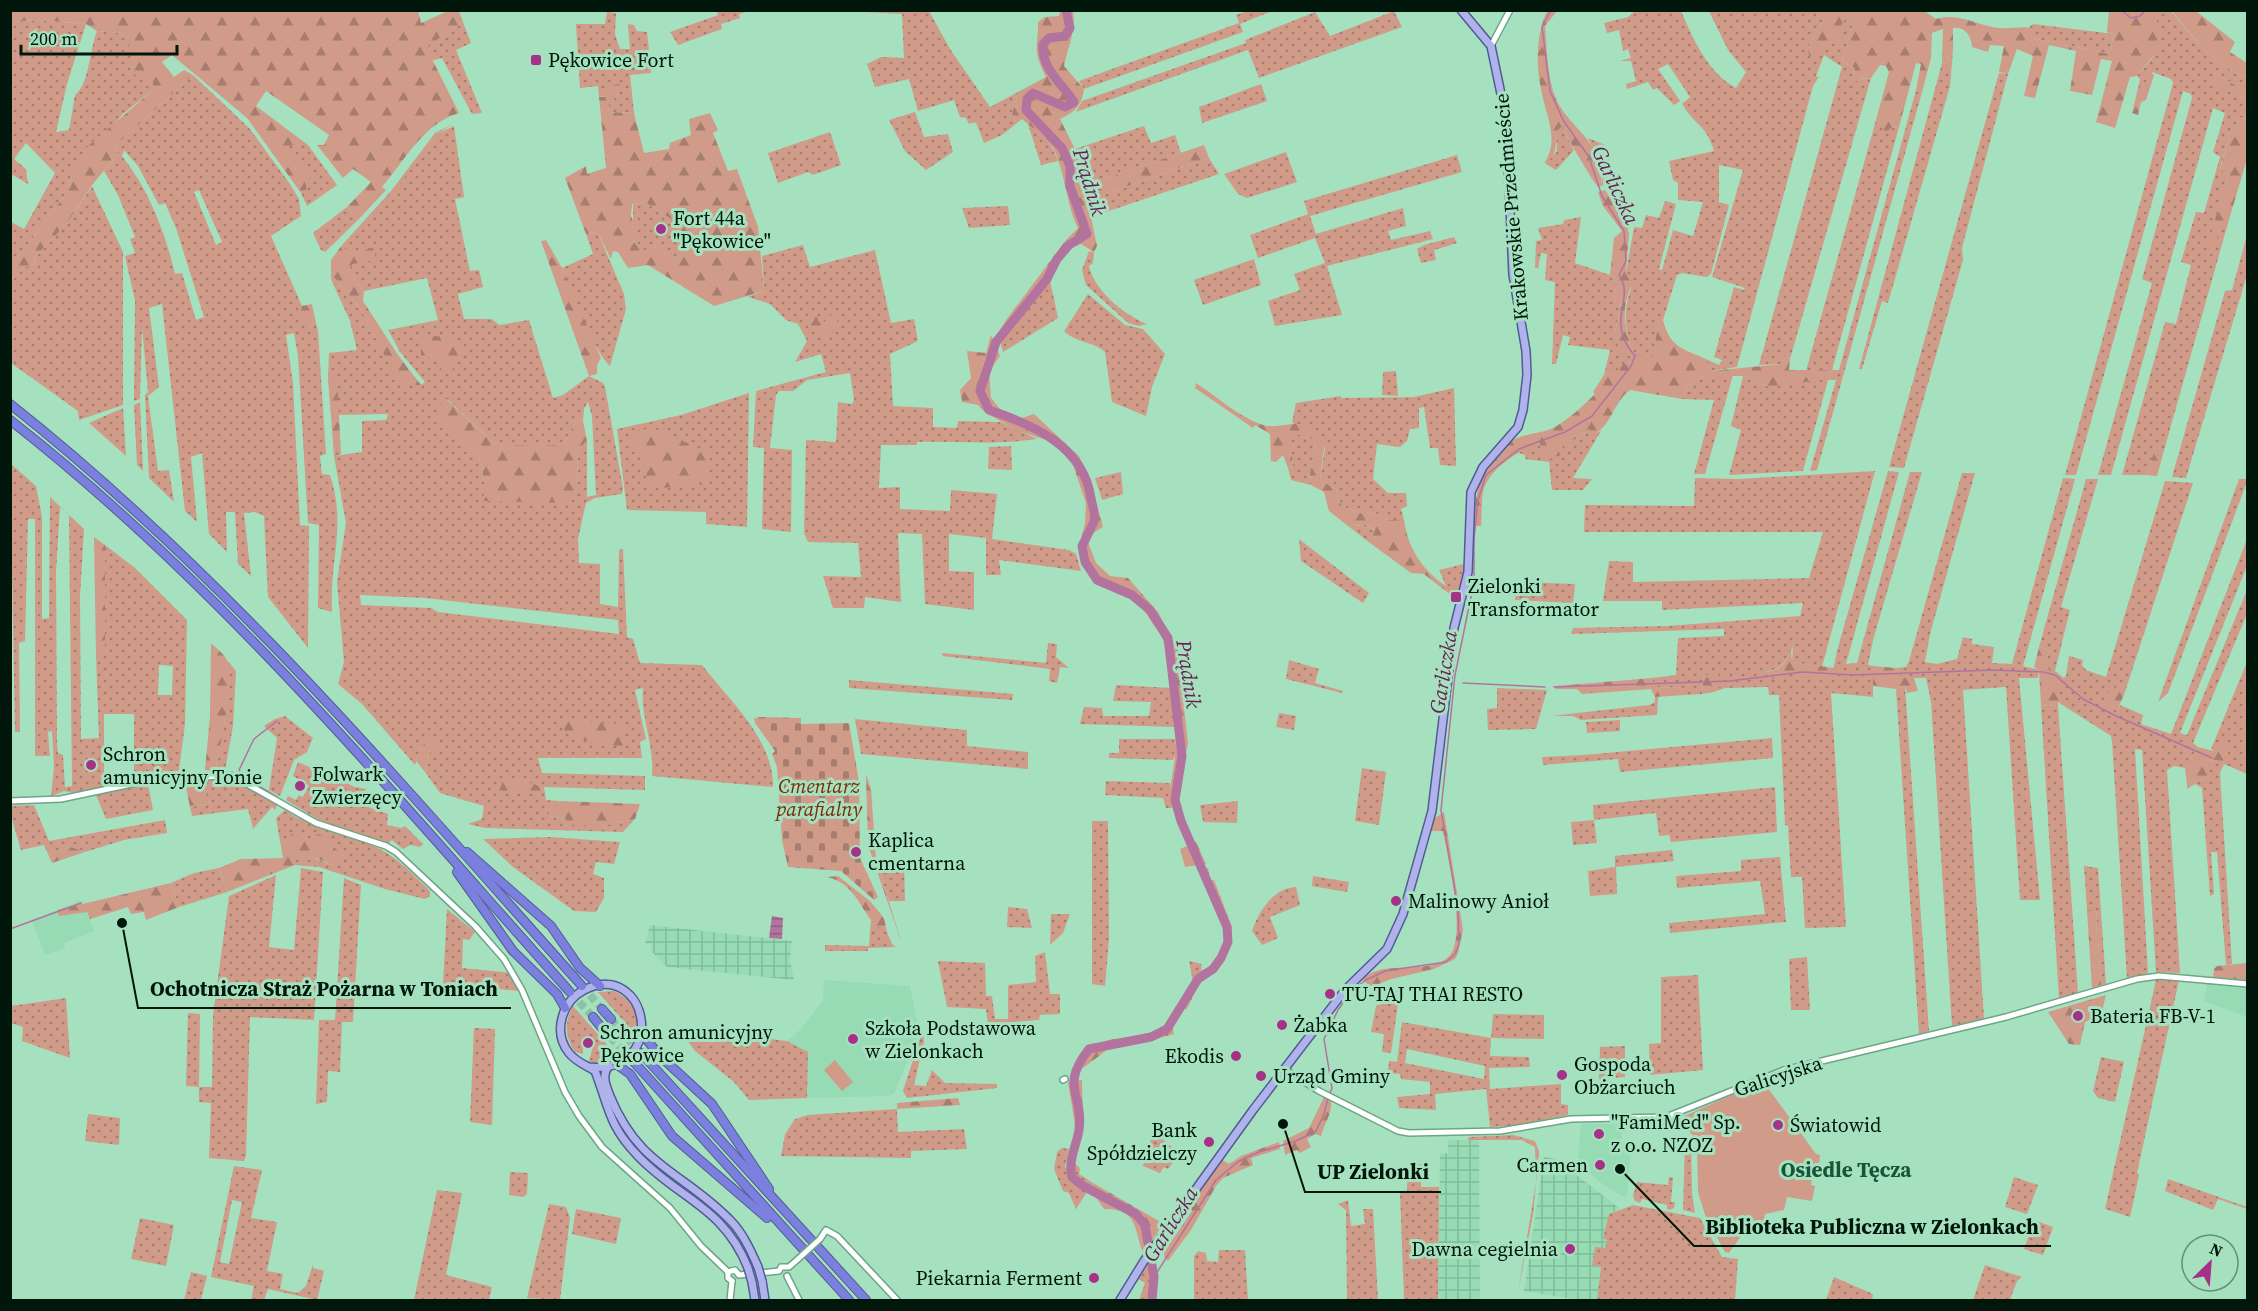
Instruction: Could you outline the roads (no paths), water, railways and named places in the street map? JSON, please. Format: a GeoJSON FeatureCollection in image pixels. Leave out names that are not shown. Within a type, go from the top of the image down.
{"type":"FeatureCollection","features":[{"type":"Feature","properties":{"kind":"highway"},"geometry":{"type":"LineString","coordinates":[[10,404],[161,534],[298,670],[582,986]]}},
{"type":"Feature","properties":{"kind":"highway"},"geometry":{"type":"LineString","coordinates":[[10,420],[115,508],[173,561],[290,679],[570,992]]}},
{"type":"Feature","properties":{"kind":"highway"},"geometry":{"type":"LineString","coordinates":[[446,834],[542,917],[556,932],[580,968],[600,986]]}},
{"type":"Feature","properties":{"kind":"highway"},"geometry":{"type":"LineString","coordinates":[[446,854],[506,943],[557,994],[565,1008]]}},
{"type":"Feature","properties":{"kind":"highway"},"geometry":{"type":"LineString","coordinates":[[602,1009],[611,1020]]}},
{"type":"Feature","properties":{"kind":"highway"},"geometry":{"type":"LineString","coordinates":[[593,1017],[602,1028]]}},
{"type":"Feature","properties":{"kind":"highway"},"geometry":{"type":"LineString","coordinates":[[642,1034],[660,1056],[712,1104],[783,1211]]}},
{"type":"Feature","properties":{"kind":"highway"},"geometry":{"type":"LineString","coordinates":[[641,1053],[866,1300]]}},
{"type":"Feature","properties":{"kind":"highway"},"geometry":{"type":"LineString","coordinates":[[632,1060],[795,1243],[849,1300]]}},
{"type":"Feature","properties":{"kind":"highway"},"geometry":{"type":"LineString","coordinates":[[613,1065],[630,1074],[672,1136],[795,1243]]}},
{"type":"Feature","properties":{"kind":"main road","name":"Krakowskie Przedmieście"},"geometry":{"type":"LineString","coordinates":[[1120,1300],[1143,1261],[1284,1069],[1345,990],[1380,958],[1392,941],[1403,914],[1435,796],[1453,634],[1468,566],[1472,489],[1483,467],[1514,434],[1522,414],[1527,359],[1513,282],[1508,130],[1491,46],[1461,10]]}},
{"type":"Feature","properties":{"kind":"main road"},"geometry":{"type":"LineString","coordinates":[[755,1300],[748,1268],[738,1246],[722,1223],[648,1165],[625,1141],[607,1111],[595,1071],[574,1059],[564,1044],[560,1029],[565,1008],[581,992],[600,986],[616,988],[632,996],[641,1012],[642,1034],[632,1053],[613,1065],[605,1074],[607,1088],[632,1137],[653,1160],[728,1218],[747,1244],[758,1267],[765,1300]]}},
{"type":"Feature","properties":{"kind":"main road"},"geometry":{"type":"LineString","coordinates":[[588,1067],[613,1065]]}},
{"type":"Feature","properties":{"kind":"street"},"geometry":{"type":"LineString","coordinates":[[1491,46],[1510,10]]}},
{"type":"Feature","properties":{"kind":"street"},"geometry":{"type":"LineString","coordinates":[[10,801],[62,799],[141,782],[231,776],[316,823],[396,852],[475,926],[518,981],[579,1116],[610,1156],[670,1208],[701,1246],[728,1272],[728,1278],[732,1281]]}},
{"type":"Feature","properties":{"kind":"street","name":"Galicyjska"},"geometry":{"type":"LineString","coordinates":[[1284,1069],[1319,1091],[1398,1131],[1414,1134],[1500,1131],[1571,1119],[1665,1118],[1784,1070],[2006,1017],[2137,979],[2159,976],[2247,984]]}},
{"type":"Feature","properties":{"kind":"street"},"geometry":{"type":"LineString","coordinates":[[789,1267],[820,1239],[826,1230],[837,1236],[897,1300]]}},
{"type":"Feature","properties":{"kind":"street"},"geometry":{"type":"LineString","coordinates":[[732,1281],[739,1275],[779,1271],[783,1266],[789,1267]]}},
{"type":"Feature","properties":{"kind":"street"},"geometry":{"type":"LineString","coordinates":[[787,1276],[790,1272],[789,1267]]}},
{"type":"Feature","properties":{"kind":"street"},"geometry":{"type":"LineString","coordinates":[[728,1272],[735,1270],[739,1275]]}},
{"type":"Feature","properties":{"kind":"street"},"geometry":{"type":"LineString","coordinates":[[779,1271],[782,1276],[787,1276]]}},
{"type":"Feature","properties":{"kind":"street"},"geometry":{"type":"LineString","coordinates":[[787,1276],[799,1300]]}},
{"type":"Feature","properties":{"kind":"street"},"geometry":{"type":"LineString","coordinates":[[730,1300],[732,1281]]}},
{"type":"Feature","properties":{"kind":"waterway","name":"Prądnik"},"geometry":{"type":"LineString","coordinates":[[1066,10],[1070,28],[1065,36],[1049,38],[1043,44],[1043,53],[1053,75],[1074,102],[1065,107],[1033,93],[1027,99],[1026,110],[1062,148],[1070,166],[1070,186],[1087,234],[1069,245],[1057,259],[1047,279],[996,342],[980,391],[989,410],[1023,423],[1054,440],[1078,464],[1086,480],[1095,516],[1082,546],[1085,562],[1097,580],[1132,595],[1150,610],[1168,638],[1182,756],[1175,800],[1181,821],[1227,927],[1228,942],[1221,958],[1213,969],[1198,979],[1167,1029],[1151,1037],[1089,1049],[1075,1073],[1074,1082],[1080,1118],[1072,1159],[1072,1177],[1083,1186],[1136,1214],[1145,1225],[1154,1277],[1152,1300]]}},
{"type":"Feature","properties":{"kind":"waterway","name":"Garliczka"},"geometry":{"type":"LineString","coordinates":[[1330,1093],[1332,1088],[1324,1039],[1338,1010],[1352,990],[1385,971],[1446,962],[1455,954],[1459,944],[1458,909],[1441,810],[1455,675],[1474,582],[1474,539],[1478,500],[1486,475],[1519,449],[1565,432],[1592,416],[1631,366],[1635,356],[1626,343],[1621,321],[1624,292],[1619,275],[1626,261],[1624,231],[1602,196],[1589,157],[1563,120],[1550,91],[1542,27],[1551,10]]}},
{"type":"Feature","properties":{"kind":"waterway","name":"Garliczka"},"geometry":{"type":"LineString","coordinates":[[1899,10],[1904,10]]}},
{"type":"Feature","properties":{"kind":"waterway","name":"Garliczka"},"geometry":{"type":"LineString","coordinates":[[2121,10],[2131,18],[2140,16],[2146,10]]}},
{"type":"Feature","properties":{"kind":"waterway"},"geometry":{"type":"LineString","coordinates":[[1554,687],[1730,681],[1803,672],[1852,675],[1994,670],[2043,672],[2055,675],[2083,699],[2116,716],[2212,758]]}},
{"type":"Feature","properties":{"kind":"waterway"},"geometry":{"type":"LineString","coordinates":[[1463,683],[1545,687]]}},
{"type":"Feature","properties":{"kind":"waterway"},"geometry":{"type":"LineString","coordinates":[[277,721],[254,739],[239,770],[244,777],[277,797]]}},
{"type":"Feature","properties":{"kind":"waterway"},"geometry":{"type":"LineString","coordinates":[[10,929],[81,903]]}},
{"type":"Feature","properties":{"kind":"waterway","name":"Garliczka"},"geometry":{"type":"LineString","coordinates":[[1154,1277],[1216,1180],[1239,1161],[1259,1152],[1296,1141],[1316,1131],[1328,1098]]}},
{"type":"Feature","properties":{"kind":"tunnel"},"geometry":{"type":"LineString","coordinates":[[582,986],[602,1009]]}},
{"type":"Feature","properties":{"kind":"tunnel"},"geometry":{"type":"LineString","coordinates":[[571,993],[593,1017]]}},
{"type":"Feature","properties":{"kind":"tunnel"},"geometry":{"type":"LineString","coordinates":[[611,1019],[640,1052]]}},
{"type":"Feature","properties":{"kind":"tunnel"},"geometry":{"type":"LineString","coordinates":[[602,1028],[631,1060]]}},
{"type":"Feature","properties":{"kind":"place","name":"Pękowice Fort"},"geometry":{"type":"Point","coordinates":[536,60]}},
{"type":"Feature","properties":{"kind":"place","name":"Fort 44a \"Pękowice\""},"geometry":{"type":"Point","coordinates":[661,229]}},
{"type":"Feature","properties":{"kind":"place","name":"Zielonki Transformator"},"geometry":{"type":"Point","coordinates":[1456,597]}},
{"type":"Feature","properties":{"kind":"place","name":"Schron amunicyjny Tonie"},"geometry":{"type":"Point","coordinates":[91,765]}},
{"type":"Feature","properties":{"kind":"place","name":"Folwark Zwierzęcy"},"geometry":{"type":"Point","coordinates":[300,786]}},
{"type":"Feature","properties":{"kind":"place","name":"Kaplica cmentarna"},"geometry":{"type":"Point","coordinates":[856,852]}},
{"type":"Feature","properties":{"kind":"place","name":"Malinowy Anioł"},"geometry":{"type":"Point","coordinates":[1396,901]}},
{"type":"Feature","properties":{"kind":"place","name":"Ochotnicza Straż Pożarna w Toniach"},"geometry":{"type":"Point","coordinates":[122,923]}},
{"type":"Feature","properties":{"kind":"place","name":"TU-TAJ THAI RESTO"},"geometry":{"type":"Point","coordinates":[1330,994]}},
{"type":"Feature","properties":{"kind":"place","name":"Bateria FB-V-1"},"geometry":{"type":"Point","coordinates":[2078,1016]}},
{"type":"Feature","properties":{"kind":"place","name":"Żabka"},"geometry":{"type":"Point","coordinates":[1282,1025]}},
{"type":"Feature","properties":{"kind":"place","name":"Szkoła Podstawowa w Zielonkach"},"geometry":{"type":"Point","coordinates":[853,1039]}},
{"type":"Feature","properties":{"kind":"place","name":"Schron amunicyjny Pękowice"},"geometry":{"type":"Point","coordinates":[588,1043]}},
{"type":"Feature","properties":{"kind":"place","name":"Ekodis"},"geometry":{"type":"Point","coordinates":[1236,1056]}},
{"type":"Feature","properties":{"kind":"place","name":"Gospoda Obżarciuch"},"geometry":{"type":"Point","coordinates":[1562,1075]}},
{"type":"Feature","properties":{"kind":"place","name":"Urząd Gminy"},"geometry":{"type":"Point","coordinates":[1261,1076]}},
{"type":"Feature","properties":{"kind":"place","name":"UP Zielonki"},"geometry":{"type":"Point","coordinates":[1283,1124]}},
{"type":"Feature","properties":{"kind":"place","name":"Światowid"},"geometry":{"type":"Point","coordinates":[1778,1125]}},
{"type":"Feature","properties":{"kind":"place","name":"\"FamiMed\" Sp. z o.o. NZOZ"},"geometry":{"type":"Point","coordinates":[1599,1134]}},
{"type":"Feature","properties":{"kind":"place","name":"Bank Spółdzielczy"},"geometry":{"type":"Point","coordinates":[1209,1142]}},
{"type":"Feature","properties":{"kind":"place","name":"Carmen"},"geometry":{"type":"Point","coordinates":[1600,1165]}},
{"type":"Feature","properties":{"kind":"place","name":"Biblioteka Publiczna w Zielonkach"},"geometry":{"type":"Point","coordinates":[1620,1169]}},
{"type":"Feature","properties":{"kind":"place","name":"Dawna cegielnia"},"geometry":{"type":"Point","coordinates":[1570,1249]}},
{"type":"Feature","properties":{"kind":"place","name":"Piekarnia Ferment"},"geometry":{"type":"Point","coordinates":[1094,1278]}},
{"type":"Feature","properties":{"kind":"district","name":"Osiedle Tęcza"},"geometry":{"type":"Point","coordinates":[1846,1169]}},
{"type":"Feature","properties":{"kind":"park label","name":"Cmentarz parafialny"},"geometry":{"type":"Point","coordinates":[819,798]}}]}
